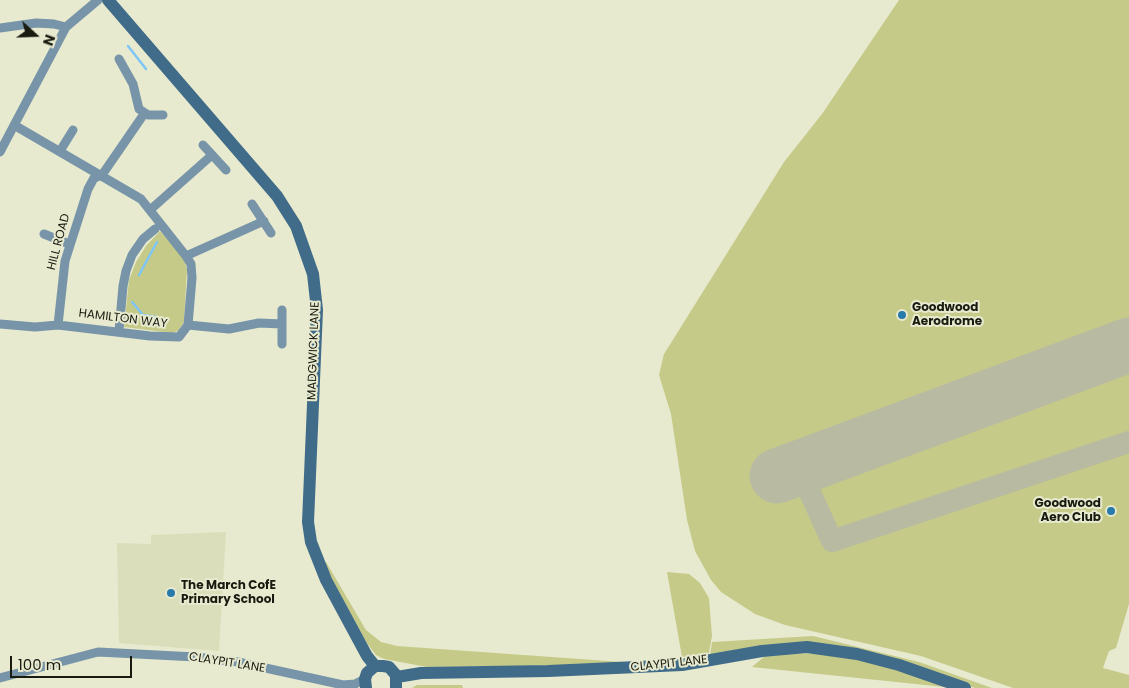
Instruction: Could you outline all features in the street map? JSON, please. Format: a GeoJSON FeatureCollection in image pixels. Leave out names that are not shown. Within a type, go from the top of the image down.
{"type":"FeatureCollection","features":[{"type":"Feature","properties":{"kind":"street"},"geometry":{"type":"LineString","coordinates":[[0,152],[4,136],[14,125],[58,46],[66,27],[98,0]]}},
{"type":"Feature","properties":{"kind":"street","name":"MADGWICK LANE"},"geometry":{"type":"LineString","coordinates":[[108,0],[277,196],[296,226],[313,274],[317,310],[308,522],[311,542],[326,580],[366,656],[375,666]]}},
{"type":"Feature","properties":{"kind":"street"},"geometry":{"type":"LineString","coordinates":[[0,28],[36,23],[66,27]]}},
{"type":"Feature","properties":{"kind":"street"},"geometry":{"type":"LineString","coordinates":[[119,59],[133,84],[136,102],[144,114],[163,115]]}},
{"type":"Feature","properties":{"kind":"street","name":"HILL ROAD"},"geometry":{"type":"LineString","coordinates":[[58,325],[62,276],[69,244],[88,189],[94,178],[102,175],[144,114]]}},
{"type":"Feature","properties":{"kind":"street"},"geometry":{"type":"LineString","coordinates":[[14,125],[141,199],[186,256],[192,272],[188,325],[229,329],[258,323],[282,324]]}},
{"type":"Feature","properties":{"kind":"street"},"geometry":{"type":"LineString","coordinates":[[60,151],[73,130]]}},
{"type":"Feature","properties":{"kind":"street"},"geometry":{"type":"LineString","coordinates":[[203,145],[226,170]]}},
{"type":"Feature","properties":{"kind":"street"},"geometry":{"type":"LineString","coordinates":[[150,210],[212,155]]}},
{"type":"Feature","properties":{"kind":"street"},"geometry":{"type":"LineString","coordinates":[[252,204],[271,233]]}},
{"type":"Feature","properties":{"kind":"street"},"geometry":{"type":"LineString","coordinates":[[186,256],[264,221]]}},
{"type":"Feature","properties":{"kind":"street"},"geometry":{"type":"LineString","coordinates":[[119,331],[122,286],[126,271],[132,256],[143,240],[155,229]]}},
{"type":"Feature","properties":{"kind":"street"},"geometry":{"type":"LineString","coordinates":[[44,234],[69,244]]}},
{"type":"Feature","properties":{"kind":"street"},"geometry":{"type":"LineString","coordinates":[[282,310],[282,344]]}},
{"type":"Feature","properties":{"kind":"street","name":"HAMILTON WAY"},"geometry":{"type":"LineString","coordinates":[[0,324],[35,327],[58,325],[172,338],[179,337],[188,325]]}},
{"type":"Feature","properties":{"kind":"street","name":"CLAYPIT LANE"},"geometry":{"type":"LineString","coordinates":[[396,683],[422,673],[682,665],[762,651],[807,648],[857,654],[899,665],[965,688]]}},
{"type":"Feature","properties":{"kind":"street","name":"CLAYPIT LANE"},"geometry":{"type":"LineString","coordinates":[[0,678],[98,652],[108,652],[196,657],[238,662],[343,685],[365,683]]}},
{"type":"Feature","properties":{"kind":"street"},"geometry":{"type":"LineString","coordinates":[[365,683],[368,673],[375,666],[389,667],[396,683]]}},
{"type":"Feature","properties":{"kind":"shaded area","name":"The March CofE Primary School"},"geometry":{"type":"Polygon","coordinates":[[[226,532],[219,651],[119,643],[117,543],[151,544],[151,535],[226,532]]]}},
{"type":"Feature","properties":{"kind":"green space","name":"Goodwood Aerodrome"},"geometry":{"type":"Polygon","coordinates":[[[899,0],[1129,0],[1129,604],[1116,648],[1109,651],[1103,668],[1129,675],[1129,688],[1013,688],[921,656],[785,625],[755,614],[721,592],[711,580],[695,551],[687,520],[671,414],[659,375],[664,354],[784,162],[822,114],[899,0]]]}},
{"type":"Feature","properties":{"kind":"green space"},"geometry":{"type":"Polygon","coordinates":[[[160,231],[183,257],[187,269],[184,322],[178,331],[172,333],[124,327],[129,280],[136,262],[146,246],[160,231]]]}},
{"type":"Feature","properties":{"kind":"green space"},"geometry":{"type":"Polygon","coordinates":[[[326,562],[366,630],[381,642],[397,646],[622,662],[606,665],[427,667],[384,659],[376,655],[363,638],[324,564],[326,562]]]}},
{"type":"Feature","properties":{"kind":"green space"},"geometry":{"type":"Polygon","coordinates":[[[667,572],[689,574],[700,583],[709,598],[712,636],[709,653],[682,657],[667,572]]]}},
{"type":"Feature","properties":{"kind":"green space"},"geometry":{"type":"Polygon","coordinates":[[[813,636],[919,662],[992,688],[975,688],[863,652],[710,656],[712,642],[813,636]]]}},
{"type":"Feature","properties":{"kind":"green space"},"geometry":{"type":"Polygon","coordinates":[[[815,652],[871,662],[954,688],[752,667],[765,656],[815,652]]]}},
{"type":"Feature","properties":{"kind":"green space"},"geometry":{"type":"Polygon","coordinates":[[[417,685],[462,685],[463,688],[412,688],[417,685]]]}},
{"type":"Feature","properties":{"kind":"waterway"},"geometry":{"type":"LineString","coordinates":[[128,46],[146,69]]}},
{"type":"Feature","properties":{"kind":"waterway"},"geometry":{"type":"LineString","coordinates":[[139,275],[157,242]]}},
{"type":"Feature","properties":{"kind":"waterway"},"geometry":{"type":"LineString","coordinates":[[132,302],[143,315],[157,317]]}},
{"type":"Feature","properties":{"kind":"taxiway"},"geometry":{"type":"LineString","coordinates":[[799,468],[832,541],[1129,442]]}},
{"type":"Feature","properties":{"kind":"runway"},"geometry":{"type":"LineString","coordinates":[[777,476],[1129,345]]}},
{"type":"Feature","properties":{"kind":"place","name":"Goodwood Aerodrome"},"geometry":{"type":"Point","coordinates":[902,315]}},
{"type":"Feature","properties":{"kind":"place","name":"Goodwood Aero Club"},"geometry":{"type":"Point","coordinates":[1111,511]}},
{"type":"Feature","properties":{"kind":"place","name":"The March CofE Primary School"},"geometry":{"type":"Point","coordinates":[171,593]}}]}
